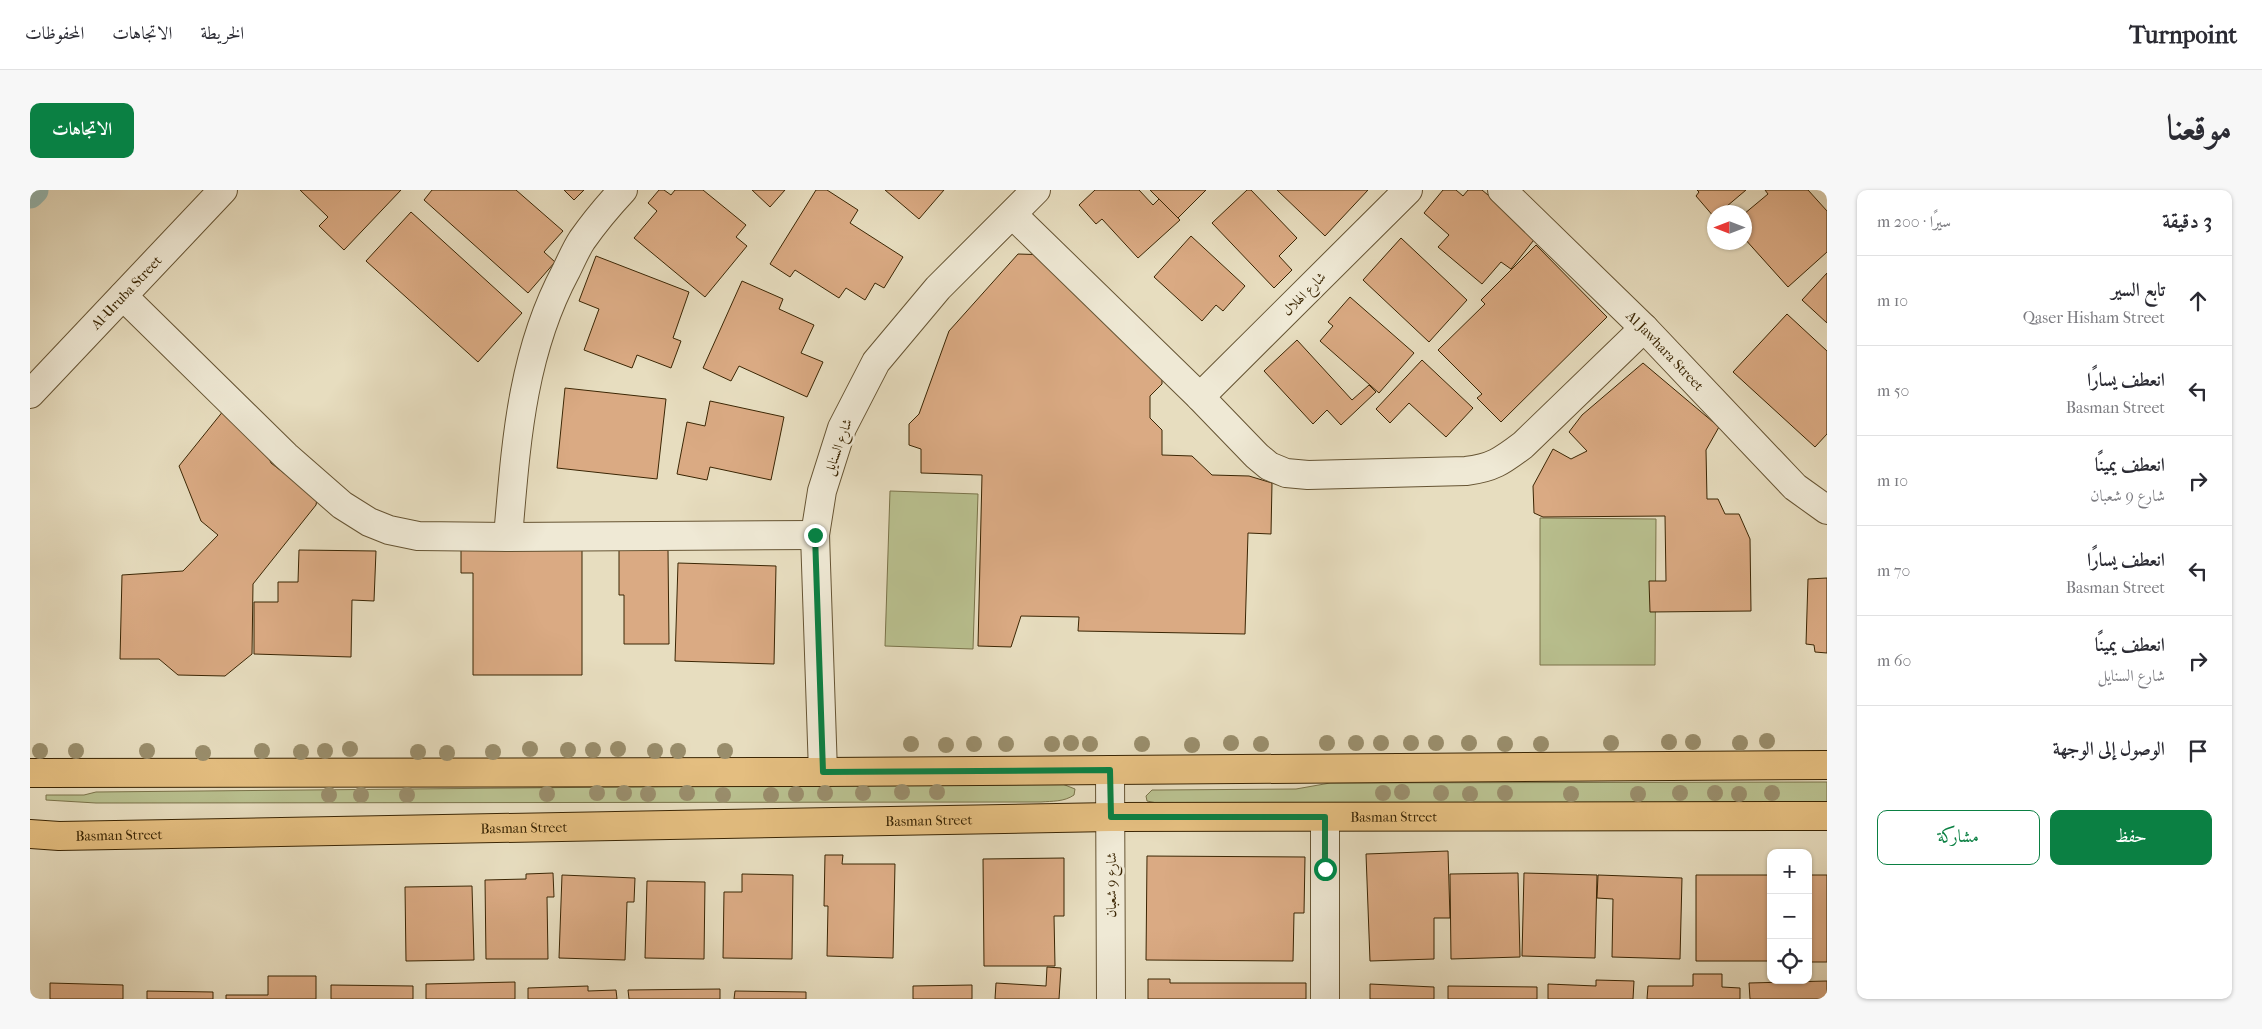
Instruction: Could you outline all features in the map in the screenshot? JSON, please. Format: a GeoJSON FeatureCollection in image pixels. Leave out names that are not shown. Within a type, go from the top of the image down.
{"type":"FeatureCollection","features":[{"type":"Feature","properties":{"kind":"main road"},"geometry":{"type":"LineString","coordinates":[[30,773],[823,772],[1827,765]]}},
{"type":"Feature","properties":{"kind":"main road","name":"Basman Street"},"geometry":{"type":"LineString","coordinates":[[30,834],[59,836],[1111,817],[1827,816]]}},
{"type":"Feature","properties":{"kind":"street","name":"Al-Uruba Street"},"geometry":{"type":"LineString","coordinates":[[30,394],[223,190]]}},
{"type":"Feature","properties":{"kind":"street"},"geometry":{"type":"LineString","coordinates":[[508,537],[516,433],[527,378],[540,329],[558,285],[582,240],[623,190]]}},
{"type":"Feature","properties":{"kind":"street","name":"شارع السنايل"},"geometry":{"type":"LineString","coordinates":[[823,772],[815,535],[822,491],[842,428],[876,362],[938,288],[1036,190]]}},
{"type":"Feature","properties":{"kind":"street","name":"شارع الهلال"},"geometry":{"type":"LineString","coordinates":[[1200,398],[1408,190]]}},
{"type":"Feature","properties":{"kind":"street","name":"Al Jawhara Street"},"geometry":{"type":"LineString","coordinates":[[1502,190],[1644,328],[1795,487],[1827,510]]}},
{"type":"Feature","properties":{"kind":"street"},"geometry":{"type":"LineString","coordinates":[[1013,215],[1200,398],[1256,456],[1269,466],[1286,473],[1308,475],[1485,469],[1501,462],[1523,445],[1644,328]]}},
{"type":"Feature","properties":{"kind":"street"},"geometry":{"type":"LineString","coordinates":[[123,296],[286,456],[349,510],[368,522],[389,530],[418,536],[815,535]]}},
{"type":"Feature","properties":{"kind":"street","name":"شارع 9 شعبان"},"geometry":{"type":"LineString","coordinates":[[1110,770],[1111,999]]}},
{"type":"Feature","properties":{"kind":"street"},"geometry":{"type":"LineString","coordinates":[[1325,817],[1326,999]]}},
{"type":"Feature","properties":{"kind":"green space"},"geometry":{"type":"Polygon","coordinates":[[[890,491],[978,494],[973,649],[885,646],[890,491]]]}},
{"type":"Feature","properties":{"kind":"green space"},"geometry":{"type":"Polygon","coordinates":[[[1540,518],[1656,519],[1655,665],[1540,665],[1540,518]]]}},
{"type":"Feature","properties":{"kind":"green space"},"geometry":{"type":"Polygon","coordinates":[[[1827,782],[1827,802],[1162,804],[1147,801],[1146,796],[1152,790],[1296,789],[1330,783],[1827,782]]]}},
{"type":"Feature","properties":{"kind":"green space"},"geometry":{"type":"Polygon","coordinates":[[[1060,783],[1075,789],[1074,795],[1062,800],[1041,802],[96,803],[46,800],[46,795],[84,795],[96,792],[1060,783]]]}},
{"type":"Feature","properties":{"kind":"building"},"geometry":{"type":"Polygon","coordinates":[[[300,190],[401,190],[344,250],[319,226],[328,217],[300,190]]]}},
{"type":"Feature","properties":{"kind":"building"},"geometry":{"type":"Polygon","coordinates":[[[432,190],[516,190],[563,231],[544,252],[555,262],[528,293],[424,200],[432,190]]]}},
{"type":"Feature","properties":{"kind":"building"},"geometry":{"type":"Polygon","coordinates":[[[564,190],[584,190],[574,200],[564,190]]]}},
{"type":"Feature","properties":{"kind":"building"},"geometry":{"type":"Polygon","coordinates":[[[659,190],[664,190],[671,195],[675,190],[703,190],[746,225],[736,237],[747,246],[705,297],[634,238],[657,211],[648,203],[659,190]]]}},
{"type":"Feature","properties":{"kind":"building"},"geometry":{"type":"Polygon","coordinates":[[[752,190],[785,190],[770,207],[752,190]]]}},
{"type":"Feature","properties":{"kind":"building"},"geometry":{"type":"Polygon","coordinates":[[[816,190],[827,190],[858,210],[850,223],[903,257],[884,288],[875,283],[865,300],[846,288],[839,298],[795,270],[790,277],[770,264],[816,190]]]}},
{"type":"Feature","properties":{"kind":"building"},"geometry":{"type":"Polygon","coordinates":[[[885,190],[944,190],[919,219],[885,190]]]}},
{"type":"Feature","properties":{"kind":"building"},"geometry":{"type":"Polygon","coordinates":[[[1095,190],[1139,190],[1153,205],[1159,199],[1180,220],[1138,258],[1102,219],[1096,224],[1079,205],[1095,190]]]}},
{"type":"Feature","properties":{"kind":"building"},"geometry":{"type":"Polygon","coordinates":[[[1150,190],[1206,190],[1178,218],[1150,190]]]}},
{"type":"Feature","properties":{"kind":"building"},"geometry":{"type":"Polygon","coordinates":[[[1247,190],[1251,190],[1297,238],[1279,256],[1292,270],[1274,288],[1212,223],[1247,190]]]}},
{"type":"Feature","properties":{"kind":"building"},"geometry":{"type":"Polygon","coordinates":[[[1277,190],[1368,190],[1325,236],[1277,190]]]}},
{"type":"Feature","properties":{"kind":"building"},"geometry":{"type":"Polygon","coordinates":[[[1443,190],[1456,190],[1463,196],[1468,190],[1482,190],[1537,236],[1511,269],[1501,262],[1482,284],[1438,247],[1449,235],[1424,213],[1443,190]]]}},
{"type":"Feature","properties":{"kind":"building"},"geometry":{"type":"Polygon","coordinates":[[[1697,190],[1746,190],[1728,205],[1707,205],[1707,209],[1696,196],[1699,192],[1697,190]]]}},
{"type":"Feature","properties":{"kind":"building"},"geometry":{"type":"Polygon","coordinates":[[[1765,190],[1808,190],[1827,211],[1827,252],[1788,287],[1752,247],[1752,207],[1768,194],[1765,190]]]}},
{"type":"Feature","properties":{"kind":"building"},"geometry":{"type":"Polygon","coordinates":[[[411,212],[522,313],[478,362],[366,261],[411,212]]]}},
{"type":"Feature","properties":{"kind":"building"},"geometry":{"type":"Polygon","coordinates":[[[1191,236],[1245,286],[1223,311],[1216,305],[1202,321],[1154,277],[1191,236]]]}},
{"type":"Feature","properties":{"kind":"building"},"geometry":{"type":"Polygon","coordinates":[[[1401,238],[1467,300],[1429,342],[1363,280],[1401,238]]]}},
{"type":"Feature","properties":{"kind":"building"},"geometry":{"type":"Polygon","coordinates":[[[1536,245],[1607,317],[1501,422],[1477,398],[1482,394],[1438,350],[1485,304],[1481,300],[1536,245]]]}},
{"type":"Feature","properties":{"kind":"building"},"geometry":{"type":"Polygon","coordinates":[[[1018,254],[1051,255],[1162,362],[1162,384],[1150,396],[1150,418],[1162,430],[1162,455],[1192,456],[1212,475],[1249,476],[1272,483],[1271,534],[1248,533],[1245,634],[1078,631],[1079,617],[1021,616],[1011,647],[978,646],[982,475],[921,473],[921,449],[909,445],[909,424],[919,414],[949,331],[1018,254]]]}},
{"type":"Feature","properties":{"kind":"building"},"geometry":{"type":"Polygon","coordinates":[[[596,256],[689,292],[673,338],[681,341],[671,368],[637,355],[632,368],[584,350],[599,309],[579,301],[596,256]]]}},
{"type":"Feature","properties":{"kind":"building"},"geometry":{"type":"Polygon","coordinates":[[[1827,273],[1827,323],[1802,300],[1827,273]]]}},
{"type":"Feature","properties":{"kind":"building"},"geometry":{"type":"Polygon","coordinates":[[[742,281],[783,299],[779,309],[814,325],[801,353],[823,362],[807,397],[739,366],[731,381],[703,368],[742,281]]]}},
{"type":"Feature","properties":{"kind":"building"},"geometry":{"type":"Polygon","coordinates":[[[1350,297],[1414,353],[1379,393],[1320,341],[1333,326],[1328,322],[1350,297]]]}},
{"type":"Feature","properties":{"kind":"building"},"geometry":{"type":"Polygon","coordinates":[[[1787,314],[1827,351],[1827,434],[1815,447],[1733,372],[1787,314]]]}},
{"type":"Feature","properties":{"kind":"building"},"geometry":{"type":"Polygon","coordinates":[[[1297,340],[1352,400],[1369,385],[1376,392],[1341,425],[1327,410],[1313,424],[1264,371],[1297,340]]]}},
{"type":"Feature","properties":{"kind":"building"},"geometry":{"type":"Polygon","coordinates":[[[1422,360],[1473,408],[1446,437],[1409,403],[1390,423],[1376,409],[1422,360]]]}},
{"type":"Feature","properties":{"kind":"building"},"geometry":{"type":"Polygon","coordinates":[[[1643,363],[1719,427],[1706,450],[1707,499],[1718,499],[1725,514],[1739,514],[1750,539],[1751,611],[1650,612],[1649,581],[1666,581],[1665,516],[1543,517],[1534,513],[1533,486],[1553,449],[1571,459],[1587,451],[1569,432],[1582,415],[1643,363]]]}},
{"type":"Feature","properties":{"kind":"building"},"geometry":{"type":"Polygon","coordinates":[[[565,388],[666,399],[657,479],[557,468],[565,388]]]}},
{"type":"Feature","properties":{"kind":"building"},"geometry":{"type":"Polygon","coordinates":[[[710,401],[784,417],[771,480],[710,467],[707,480],[677,474],[687,422],[705,426],[710,401]]]}},
{"type":"Feature","properties":{"kind":"building"},"geometry":{"type":"Polygon","coordinates":[[[224,410],[262,442],[271,463],[317,499],[316,505],[253,584],[252,654],[225,676],[178,675],[159,659],[120,659],[122,575],[183,571],[218,535],[201,521],[179,466],[224,410]]]}},
{"type":"Feature","properties":{"kind":"building"},"geometry":{"type":"Polygon","coordinates":[[[461,545],[582,545],[582,675],[473,675],[473,573],[461,573],[461,545]]]}},
{"type":"Feature","properties":{"kind":"building"},"geometry":{"type":"Polygon","coordinates":[[[299,550],[376,551],[374,601],[352,600],[351,657],[254,654],[254,602],[278,602],[278,582],[298,582],[299,550]]]}},
{"type":"Feature","properties":{"kind":"building"},"geometry":{"type":"Polygon","coordinates":[[[619,550],[668,550],[669,644],[624,644],[624,595],[619,595],[619,550]]]}},
{"type":"Feature","properties":{"kind":"building"},"geometry":{"type":"Polygon","coordinates":[[[678,563],[776,566],[774,664],[675,661],[678,563]]]}},
{"type":"Feature","properties":{"kind":"building"},"geometry":{"type":"Polygon","coordinates":[[[1827,578],[1827,653],[1815,652],[1814,645],[1806,644],[1808,579],[1827,578]]]}},
{"type":"Feature","properties":{"kind":"building"},"geometry":{"type":"Polygon","coordinates":[[[1448,851],[1450,918],[1434,918],[1434,959],[1370,961],[1366,854],[1448,851]]]}},
{"type":"Feature","properties":{"kind":"building"},"geometry":{"type":"Polygon","coordinates":[[[825,855],[843,855],[842,864],[895,864],[893,958],[827,956],[828,906],[824,906],[825,855]]]}},
{"type":"Feature","properties":{"kind":"building"},"geometry":{"type":"Polygon","coordinates":[[[1147,856],[1305,857],[1304,913],[1294,913],[1293,961],[1146,960],[1147,856]]]}},
{"type":"Feature","properties":{"kind":"building"},"geometry":{"type":"Polygon","coordinates":[[[1064,858],[1064,916],[1054,916],[1055,966],[984,966],[983,859],[1064,858]]]}},
{"type":"Feature","properties":{"kind":"building"},"geometry":{"type":"Polygon","coordinates":[[[553,873],[554,897],[547,897],[548,959],[486,959],[485,880],[526,879],[526,874],[553,873]]]}},
{"type":"Feature","properties":{"kind":"building"},"geometry":{"type":"Polygon","coordinates":[[[1518,873],[1520,957],[1451,959],[1450,874],[1518,873]]]}},
{"type":"Feature","properties":{"kind":"building"},"geometry":{"type":"Polygon","coordinates":[[[1524,873],[1597,875],[1595,958],[1522,956],[1524,873]]]}},
{"type":"Feature","properties":{"kind":"building"},"geometry":{"type":"Polygon","coordinates":[[[742,874],[793,875],[792,959],[723,958],[724,892],[742,892],[742,874]]]}},
{"type":"Feature","properties":{"kind":"building"},"geometry":{"type":"Polygon","coordinates":[[[562,875],[635,878],[634,902],[627,902],[625,960],[559,958],[562,875]]]}},
{"type":"Feature","properties":{"kind":"building"},"geometry":{"type":"Polygon","coordinates":[[[1598,875],[1682,878],[1680,959],[1612,957],[1613,899],[1597,898],[1598,875]]]}},
{"type":"Feature","properties":{"kind":"building"},"geometry":{"type":"Polygon","coordinates":[[[1696,875],[1767,875],[1767,961],[1696,961],[1696,875]]]}},
{"type":"Feature","properties":{"kind":"building"},"geometry":{"type":"Polygon","coordinates":[[[1812,875],[1827,875],[1827,962],[1812,962],[1812,875]]]}},
{"type":"Feature","properties":{"kind":"building"},"geometry":{"type":"Polygon","coordinates":[[[647,881],[705,882],[704,959],[645,958],[647,881]]]}},
{"type":"Feature","properties":{"kind":"building"},"geometry":{"type":"Polygon","coordinates":[[[472,886],[474,960],[406,961],[405,887],[472,886]]]}},
{"type":"Feature","properties":{"kind":"building"},"geometry":{"type":"Polygon","coordinates":[[[1047,967],[1061,968],[1059,999],[995,999],[996,983],[1046,986],[1047,967]]]}},
{"type":"Feature","properties":{"kind":"building"},"geometry":{"type":"Polygon","coordinates":[[[1693,974],[1722,974],[1722,987],[1740,988],[1740,999],[1647,999],[1648,986],[1693,986],[1693,974]]]}},
{"type":"Feature","properties":{"kind":"building"},"geometry":{"type":"Polygon","coordinates":[[[268,976],[316,976],[316,999],[226,999],[226,995],[268,995],[268,976]]]}},
{"type":"Feature","properties":{"kind":"building"},"geometry":{"type":"Polygon","coordinates":[[[1148,979],[1170,979],[1170,983],[1306,983],[1306,999],[1148,999],[1148,979]]]}},
{"type":"Feature","properties":{"kind":"building"},"geometry":{"type":"Polygon","coordinates":[[[1596,980],[1634,981],[1633,999],[1548,999],[1548,984],[1596,986],[1596,980]]]}},
{"type":"Feature","properties":{"kind":"building"},"geometry":{"type":"Polygon","coordinates":[[[1812,981],[1827,981],[1827,999],[1750,999],[1749,983],[1812,984],[1812,981]]]}},
{"type":"Feature","properties":{"kind":"building"},"geometry":{"type":"Polygon","coordinates":[[[515,982],[515,999],[426,999],[426,984],[515,982]]]}},
{"type":"Feature","properties":{"kind":"building"},"geometry":{"type":"Polygon","coordinates":[[[50,983],[123,985],[123,999],[50,999],[50,983]]]}},
{"type":"Feature","properties":{"kind":"building"},"geometry":{"type":"Polygon","coordinates":[[[1370,984],[1434,987],[1434,999],[1370,999],[1370,984]]]}},
{"type":"Feature","properties":{"kind":"building"},"geometry":{"type":"Polygon","coordinates":[[[331,985],[413,986],[413,999],[331,999],[331,985]]]}},
{"type":"Feature","properties":{"kind":"building"},"geometry":{"type":"Polygon","coordinates":[[[972,985],[972,999],[913,999],[913,986],[972,985]]]}},
{"type":"Feature","properties":{"kind":"building"},"geometry":{"type":"Polygon","coordinates":[[[588,986],[588,991],[616,990],[617,999],[528,999],[528,988],[588,986]]]}},
{"type":"Feature","properties":{"kind":"building"},"geometry":{"type":"Polygon","coordinates":[[[1448,986],[1537,987],[1537,999],[1448,999],[1448,986]]]}},
{"type":"Feature","properties":{"kind":"building"},"geometry":{"type":"Polygon","coordinates":[[[720,989],[720,999],[629,999],[628,990],[720,989]]]}},
{"type":"Feature","properties":{"kind":"building"},"geometry":{"type":"Polygon","coordinates":[[[147,991],[213,992],[213,999],[147,999],[147,991]]]}},
{"type":"Feature","properties":{"kind":"building"},"geometry":{"type":"Polygon","coordinates":[[[735,991],[806,992],[806,999],[734,999],[735,991]]]}},
{"type":"Feature","properties":{"kind":"waterway"},"geometry":{"type":"LineString","coordinates":[[30,194],[34,190]]}},
{"type":"Feature","properties":{"kind":"route"},"geometry":{"type":"LineString","coordinates":[[815,535],[823,772],[1110,770],[1111,817],[1325,817],[1325,869]]}}]}
